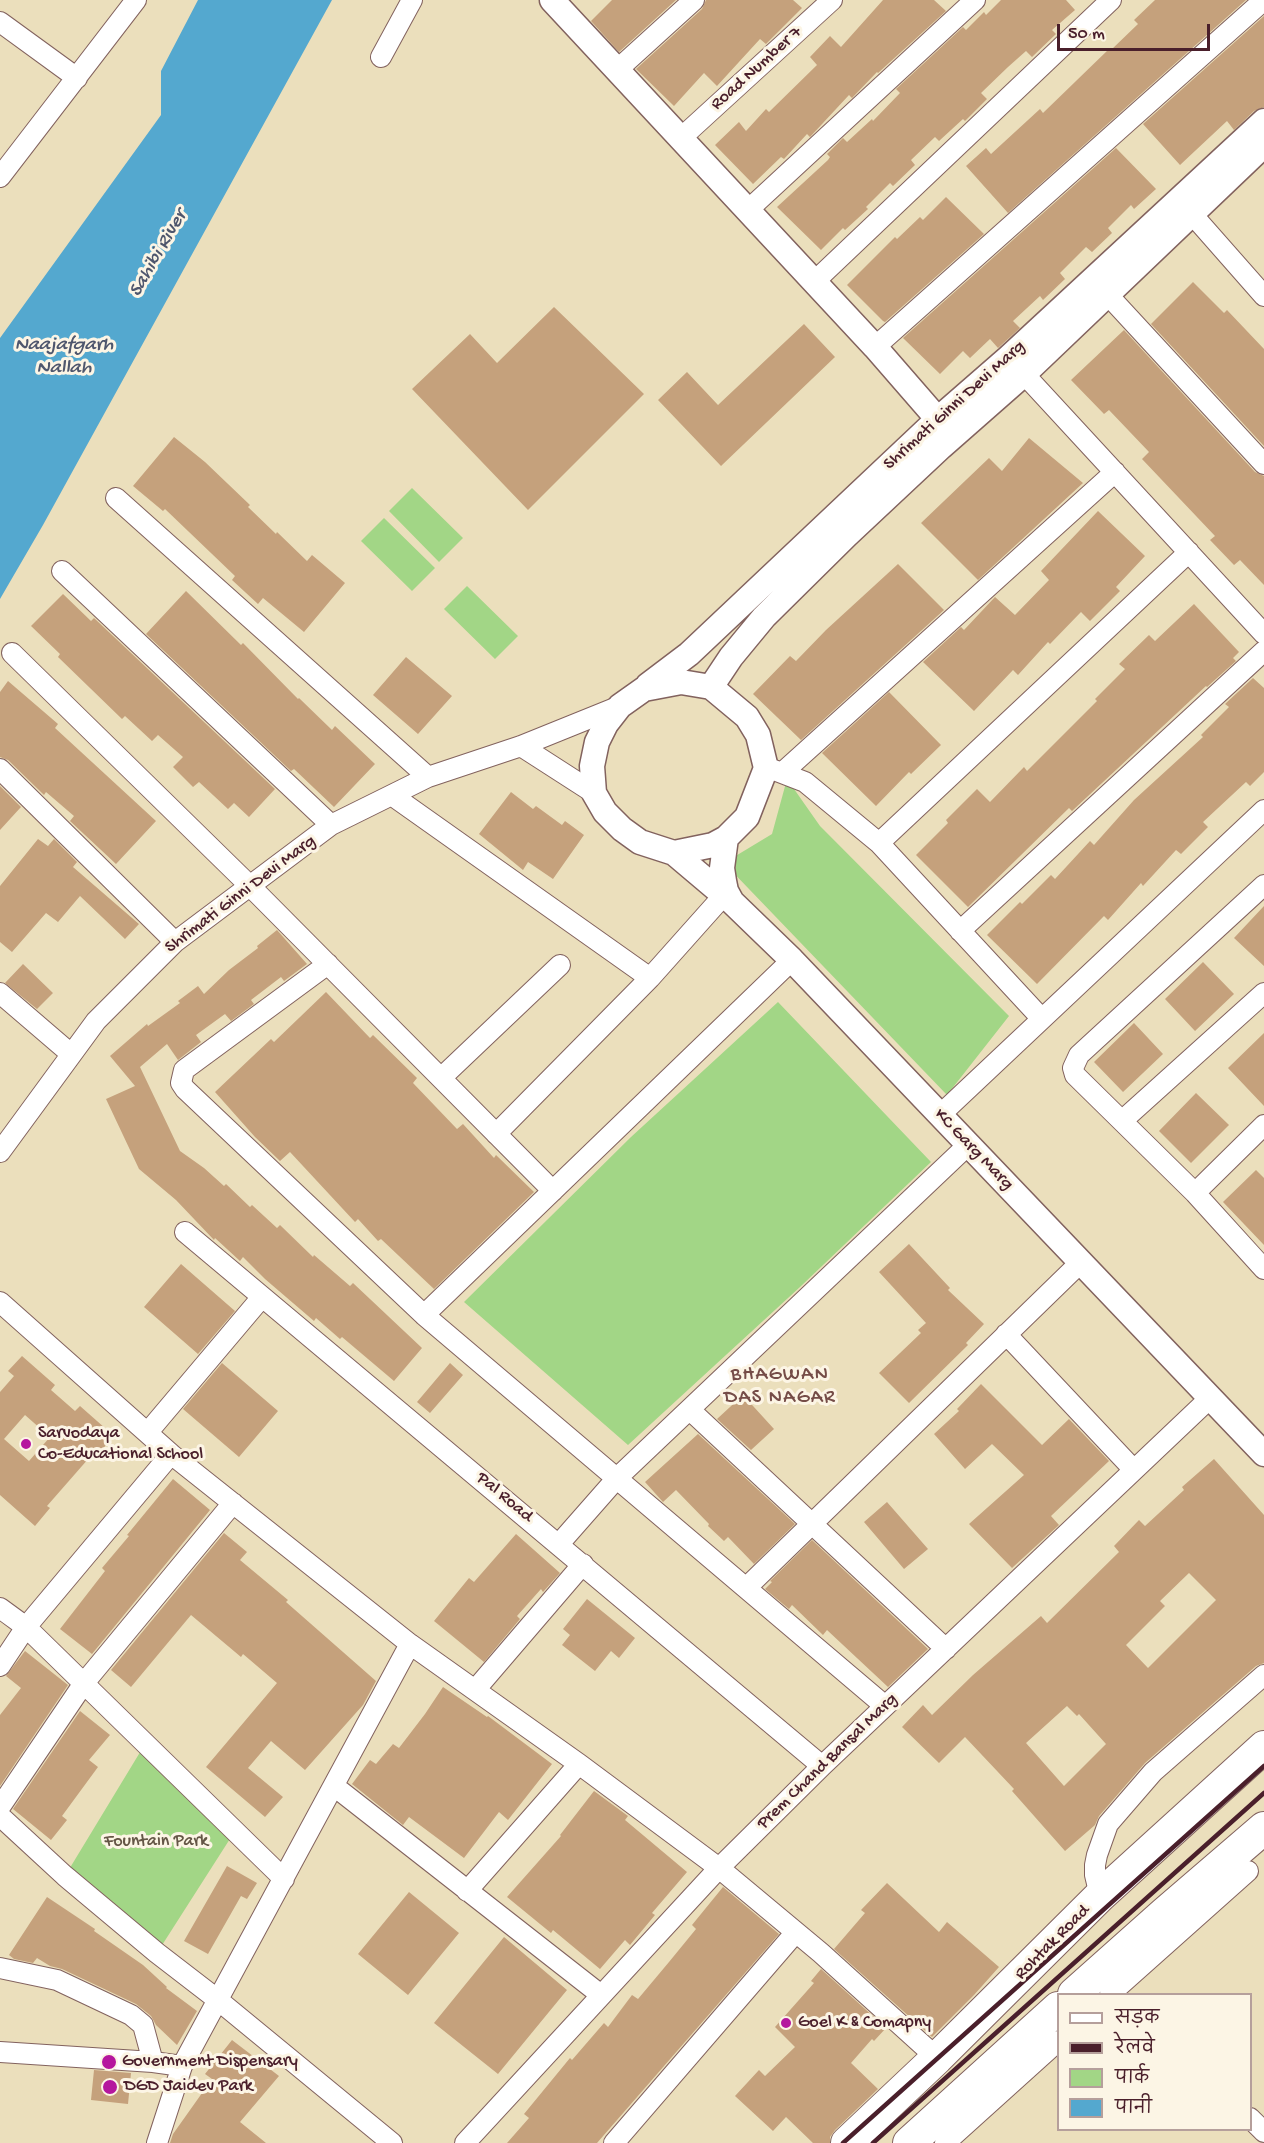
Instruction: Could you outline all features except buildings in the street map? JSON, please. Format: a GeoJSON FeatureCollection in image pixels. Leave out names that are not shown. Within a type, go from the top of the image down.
{"type":"FeatureCollection","features":[{"type":"Feature","properties":{"kind":"main road","name":"Rohtak Road"},"geometry":{"type":"LineString","coordinates":[[847,2143],[937,2058],[1100,1896],[1264,1747]]}},
{"type":"Feature","properties":{"kind":"main road"},"geometry":{"type":"LineString","coordinates":[[1076,1993],[1264,1828]]}},
{"type":"Feature","properties":{"kind":"main road"},"geometry":{"type":"LineString","coordinates":[[909,2143],[1057,2010]]}},
{"type":"Feature","properties":{"kind":"street"},"geometry":{"type":"LineString","coordinates":[[0,177],[136,0]]}},
{"type":"Feature","properties":{"kind":"street"},"geometry":{"type":"LineString","coordinates":[[381,57],[412,0]]}},
{"type":"Feature","properties":{"kind":"street"},"geometry":{"type":"LineString","coordinates":[[617,70],[694,0]]}},
{"type":"Feature","properties":{"kind":"street","name":"Road Number 7"},"geometry":{"type":"LineString","coordinates":[[681,138],[832,0]]}},
{"type":"Feature","properties":{"kind":"street"},"geometry":{"type":"LineString","coordinates":[[748,210],[975,0]]}},
{"type":"Feature","properties":{"kind":"street"},"geometry":{"type":"LineString","coordinates":[[814,282],[1111,0]]}},
{"type":"Feature","properties":{"kind":"street"},"geometry":{"type":"LineString","coordinates":[[875,347],[1264,0]]}},
{"type":"Feature","properties":{"kind":"street"},"geometry":{"type":"LineString","coordinates":[[563,4],[617,70],[875,347],[945,428]]}},
{"type":"Feature","properties":{"kind":"street"},"geometry":{"type":"LineString","coordinates":[[0,22],[77,78]]}},
{"type":"Feature","properties":{"kind":"street","name":"Shrimati Ginni Devi Marg"},"geometry":{"type":"LineString","coordinates":[[711,687],[731,657],[764,617],[847,536],[1008,358],[1264,121]]}},
{"type":"Feature","properties":{"kind":"street","name":"Shrimati Ginni Devi Marg"},"geometry":{"type":"LineString","coordinates":[[644,688],[689,654],[945,428],[1024,374],[1264,145]]}},
{"type":"Feature","properties":{"kind":"street"},"geometry":{"type":"LineString","coordinates":[[1191,213],[1264,296]]}},
{"type":"Feature","properties":{"kind":"street"},"geometry":{"type":"LineString","coordinates":[[1107,294],[1264,464]]}},
{"type":"Feature","properties":{"kind":"street"},"geometry":{"type":"LineString","coordinates":[[1024,374],[1264,634]]}},
{"type":"Feature","properties":{"kind":"street"},"geometry":{"type":"LineString","coordinates":[[1042,1019],[879,843],[805,782],[774,770],[747,717],[711,687],[681,682],[644,688],[620,706],[606,724],[597,742],[592,766],[594,793],[605,812],[622,829],[640,842],[674,853],[713,845],[726,837],[747,817],[774,770],[1115,472]]}},
{"type":"Feature","properties":{"kind":"street"},"geometry":{"type":"LineString","coordinates":[[116,498],[428,777]]}},
{"type":"Feature","properties":{"kind":"street"},"geometry":{"type":"LineString","coordinates":[[879,843],[1189,552]]}},
{"type":"Feature","properties":{"kind":"street"},"geometry":{"type":"LineString","coordinates":[[62,572],[331,825]]}},
{"type":"Feature","properties":{"kind":"street"},"geometry":{"type":"LineString","coordinates":[[960,931],[1264,651]]}},
{"type":"Feature","properties":{"kind":"street"},"geometry":{"type":"LineString","coordinates":[[12,653],[251,887],[553,1191]]}},
{"type":"Feature","properties":{"kind":"street","name":"Shrimati Ginni Devi Marg"},"geometry":{"type":"LineString","coordinates":[[0,1152],[96,1022],[175,942],[331,825],[428,777],[521,747],[620,706]]}},
{"type":"Feature","properties":{"kind":"street"},"geometry":{"type":"LineString","coordinates":[[521,747],[594,793]]}},
{"type":"Feature","properties":{"kind":"street"},"geometry":{"type":"LineString","coordinates":[[0,770],[175,942]]}},
{"type":"Feature","properties":{"kind":"street"},"geometry":{"type":"LineString","coordinates":[[393,796],[650,978]]}},
{"type":"Feature","properties":{"kind":"street"},"geometry":{"type":"LineString","coordinates":[[940,1115],[1264,810]]}},
{"type":"Feature","properties":{"kind":"street"},"geometry":{"type":"LineString","coordinates":[[496,1134],[728,899],[722,868],[726,837]]}},
{"type":"Feature","properties":{"kind":"street","name":"KC Garg Marg"},"geometry":{"type":"LineString","coordinates":[[674,853],[728,899],[792,960],[1264,1454]]}},
{"type":"Feature","properties":{"kind":"street"},"geometry":{"type":"LineString","coordinates":[[1264,885],[1079,1055],[1074,1068],[1075,1075],[1195,1193],[1264,1269]]}},
{"type":"Feature","properties":{"kind":"street"},"geometry":{"type":"LineString","coordinates":[[424,1315],[792,960]]}},
{"type":"Feature","properties":{"kind":"street"},"geometry":{"type":"LineString","coordinates":[[328,964],[184,1071],[181,1083],[185,1089],[424,1315],[885,1706]]}},
{"type":"Feature","properties":{"kind":"street"},"geometry":{"type":"LineString","coordinates":[[441,1078],[560,965]]}},
{"type":"Feature","properties":{"kind":"street"},"geometry":{"type":"LineString","coordinates":[[1123,1120],[1264,993]]}},
{"type":"Feature","properties":{"kind":"street"},"geometry":{"type":"LineString","coordinates":[[3,1002],[71,1054]]}},
{"type":"Feature","properties":{"kind":"street"},"geometry":{"type":"LineString","coordinates":[[1195,1193],[1264,1125]]}},
{"type":"Feature","properties":{"kind":"street"},"geometry":{"type":"LineString","coordinates":[[559,1544],[617,1478],[969,1145]]}},
{"type":"Feature","properties":{"kind":"street","name":"Pal Road"},"geometry":{"type":"LineString","coordinates":[[185,1232],[822,1766]]}},
{"type":"Feature","properties":{"kind":"street"},"geometry":{"type":"LineString","coordinates":[[746,1588],[1080,1263]]}},
{"type":"Feature","properties":{"kind":"street"},"geometry":{"type":"LineString","coordinates":[[148,1432],[262,1297]]}},
{"type":"Feature","properties":{"kind":"street"},"geometry":{"type":"LineString","coordinates":[[0,1302],[171,1454],[410,1644],[579,1764],[718,1868],[796,1932],[937,2058]]}},
{"type":"Feature","properties":{"kind":"street"},"geometry":{"type":"LineString","coordinates":[[1006,1334],[1134,1470]]}},
{"type":"Feature","properties":{"kind":"street","name":"Prem Chand Bansal Marg"},"geometry":{"type":"LineString","coordinates":[[465,2143],[718,1868],[822,1766],[1209,1399]]}},
{"type":"Feature","properties":{"kind":"street"},"geometry":{"type":"LineString","coordinates":[[690,1410],[946,1649]]}},
{"type":"Feature","properties":{"kind":"street"},"geometry":{"type":"LineString","coordinates":[[0,1666],[26,1627],[171,1454]]}},
{"type":"Feature","properties":{"kind":"street"},"geometry":{"type":"LineString","coordinates":[[0,1807],[84,1683],[233,1503]]}},
{"type":"Feature","properties":{"kind":"street"},"geometry":{"type":"LineString","coordinates":[[475,1690],[583,1564]]}},
{"type":"Feature","properties":{"kind":"street"},"geometry":{"type":"LineString","coordinates":[[0,1608],[26,1627],[284,1879]]}},
{"type":"Feature","properties":{"kind":"street"},"geometry":{"type":"LineString","coordinates":[[157,2143],[182,2066],[410,1644]]}},
{"type":"Feature","properties":{"kind":"street"},"geometry":{"type":"LineString","coordinates":[[1100,1896],[1095,1865],[1108,1824],[1153,1772],[1264,1675]]}},
{"type":"Feature","properties":{"kind":"street"},"geometry":{"type":"LineString","coordinates":[[467,1891],[579,1764]]}},
{"type":"Feature","properties":{"kind":"street"},"geometry":{"type":"LineString","coordinates":[[334,1786],[601,1995]]}},
{"type":"Feature","properties":{"kind":"street"},"geometry":{"type":"LineString","coordinates":[[0,1816],[65,1876],[392,2143]]}},
{"type":"Feature","properties":{"kind":"street"},"geometry":{"type":"LineString","coordinates":[[1123,1991],[1248,1871]]}},
{"type":"Feature","properties":{"kind":"street"},"geometry":{"type":"LineString","coordinates":[[614,2143],[796,1932]]}},
{"type":"Feature","properties":{"kind":"street"},"geometry":{"type":"LineString","coordinates":[[0,1968],[57,1980],[132,2014],[143,2025],[153,2062]]}},
{"type":"Feature","properties":{"kind":"street"},"geometry":{"type":"LineString","coordinates":[[945,2143],[1057,2043]]}},
{"type":"Feature","properties":{"kind":"street"},"geometry":{"type":"LineString","coordinates":[[0,2052],[182,2066]]}},
{"type":"Feature","properties":{"kind":"street"},"geometry":{"type":"LineString","coordinates":[[1252,2119],[1264,2132]]}},
{"type":"Feature","properties":{"kind":"green space"},"geometry":{"type":"Polygon","coordinates":[[[412,488],[463,538],[439,562],[389,511],[412,488]]]}},
{"type":"Feature","properties":{"kind":"green space"},"geometry":{"type":"Polygon","coordinates":[[[384,518],[435,568],[412,591],[361,541],[384,518]]]}},
{"type":"Feature","properties":{"kind":"green space"},"geometry":{"type":"Polygon","coordinates":[[[467,586],[518,636],[495,659],[444,609],[467,586]]]}},
{"type":"Feature","properties":{"kind":"green space"},"geometry":{"type":"Polygon","coordinates":[[[787,779],[820,826],[1009,1016],[947,1095],[724,863],[772,834],[787,779]]]}},
{"type":"Feature","properties":{"kind":"green space"},"geometry":{"type":"Polygon","coordinates":[[[778,1002],[931,1162],[800,1287],[628,1445],[464,1302],[631,1137],[778,1002]]]}},
{"type":"Feature","properties":{"kind":"green space","name":"Fountain Park"},"geometry":{"type":"Polygon","coordinates":[[[145,1744],[235,1831],[157,1953],[65,1876],[145,1744]]]}},
{"type":"Feature","properties":{"kind":"water","name":"Naajafgarh Nallah"},"geometry":{"type":"Polygon","coordinates":[[[198,0],[332,0],[0,599],[0,338],[161,115],[161,71],[198,0]]]}},
{"type":"Feature","properties":{"kind":"railway"},"geometry":{"type":"LineString","coordinates":[[843,2143],[1264,1766]]}},
{"type":"Feature","properties":{"kind":"railway"},"geometry":{"type":"LineString","coordinates":[[873,2143],[1264,1793]]}},
{"type":"Feature","properties":{"kind":"place","name":"Sarvodaya Co-Educational School"},"geometry":{"type":"Point","coordinates":[26,1444]}},
{"type":"Feature","properties":{"kind":"place","name":"Goel K & Comapny"},"geometry":{"type":"Point","coordinates":[786,2023]}},
{"type":"Feature","properties":{"kind":"place","name":"Government Dispensary"},"geometry":{"type":"Point","coordinates":[109,2062]}},
{"type":"Feature","properties":{"kind":"place","name":"DGD Jaidev Park"},"geometry":{"type":"Point","coordinates":[110,2087]}},
{"type":"Feature","properties":{"kind":"district","name":"BHAGWAN DAS NAGAR"},"geometry":{"type":"Point","coordinates":[780,1388]}},
{"type":"Feature","properties":{"kind":"water label","name":"Sahibi River"},"geometry":{"type":"Point","coordinates":[159,254]}}]}
